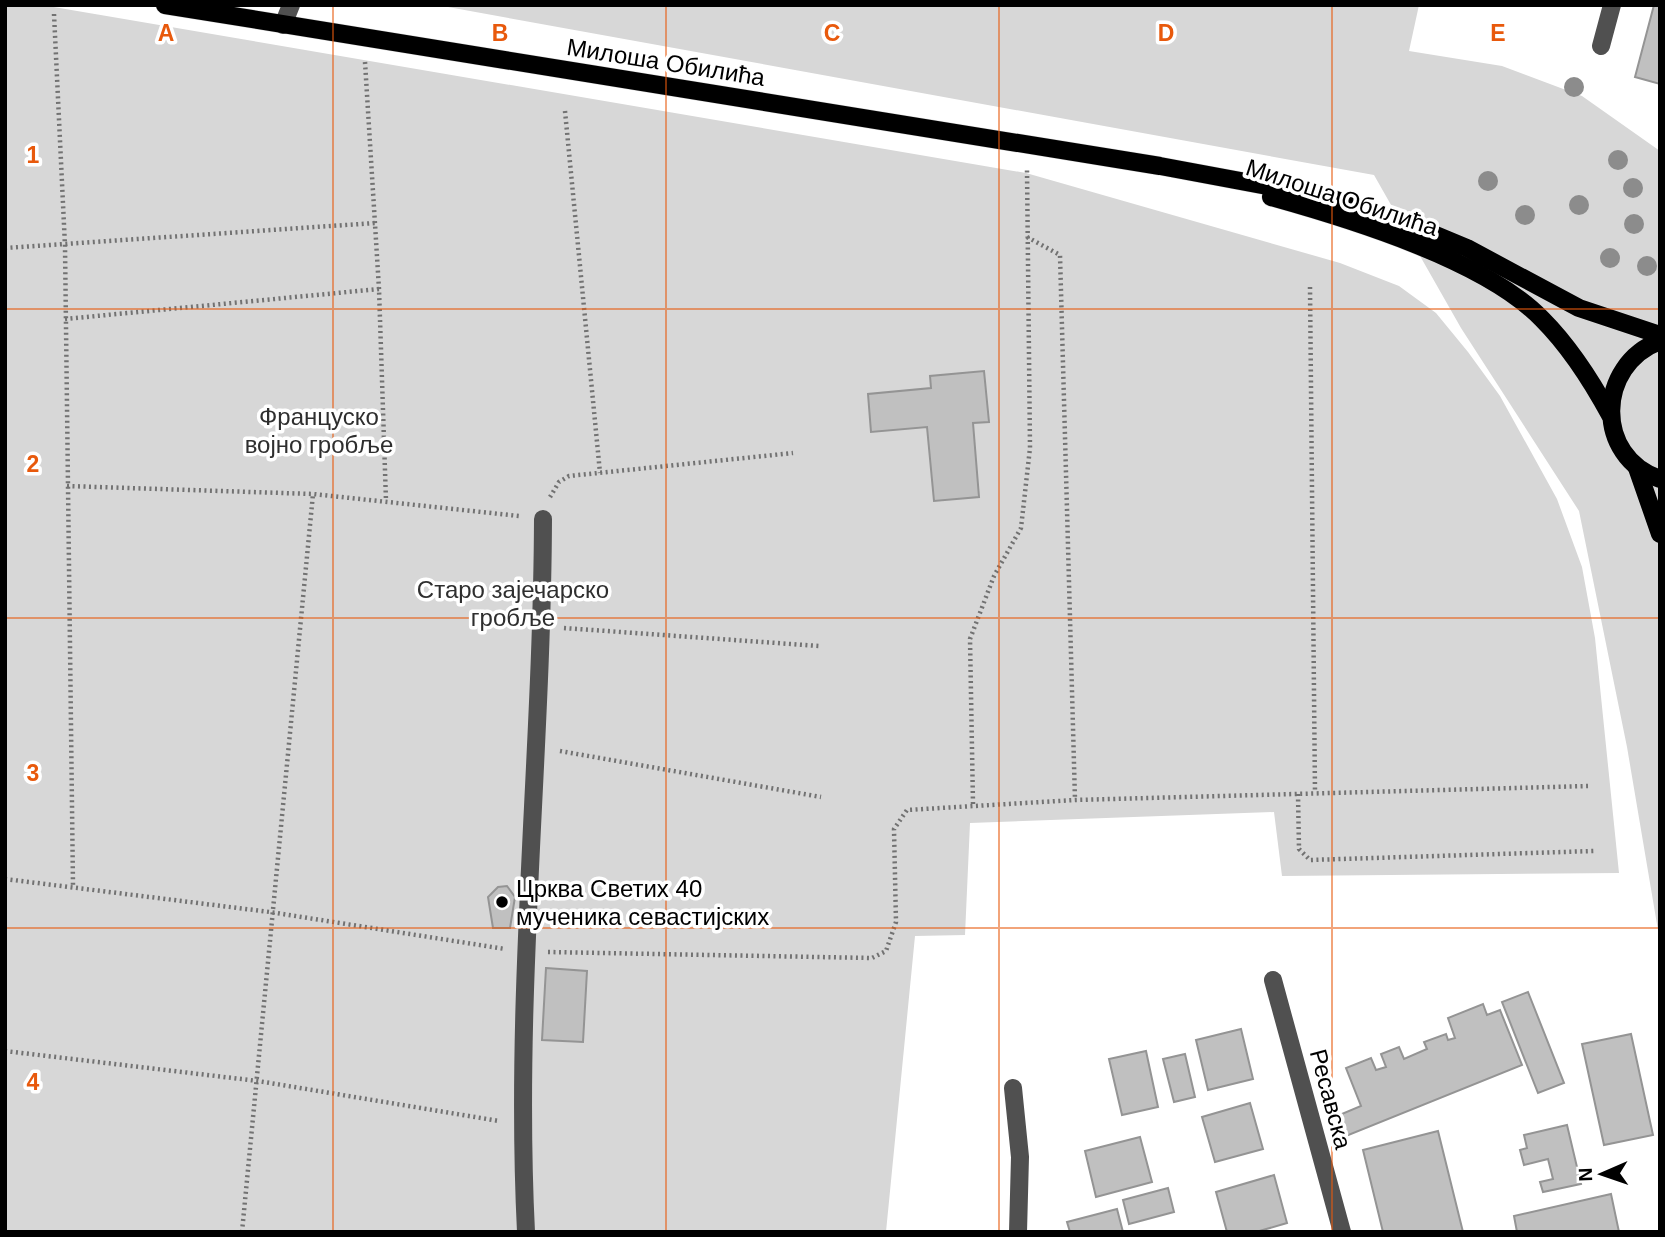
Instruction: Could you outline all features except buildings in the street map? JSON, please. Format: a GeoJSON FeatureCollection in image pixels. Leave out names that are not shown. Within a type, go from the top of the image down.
{"type":"FeatureCollection","features":[{"type":"Feature","properties":{"kind":"main road","name":"Милоша Обилића"},"geometry":{"type":"LineString","coordinates":[[165,5],[1028,144],[1327,197],[1407,223],[1466,248],[1579,309],[1660,335]]}},
{"type":"Feature","properties":{"kind":"main road","name":"Милоша Обилића"},"geometry":{"type":"LineString","coordinates":[[1160,166],[1370,227],[1443,256],[1498,285],[1541,317],[1587,374],[1610,415],[1620,448],[1637,467]]}},
{"type":"Feature","properties":{"kind":"main road"},"geometry":{"type":"LineString","coordinates":[[1610,415],[1613,390],[1624,367],[1636,355],[1660,341]]}},
{"type":"Feature","properties":{"kind":"main road"},"geometry":{"type":"LineString","coordinates":[[1637,467],[1660,479]]}},
{"type":"Feature","properties":{"kind":"main road"},"geometry":{"type":"LineString","coordinates":[[1637,467],[1660,534]]}},
{"type":"Feature","properties":{"kind":"street"},"geometry":{"type":"LineString","coordinates":[[283,25],[291,5]]}},
{"type":"Feature","properties":{"kind":"street"},"geometry":{"type":"LineString","coordinates":[[1601,46],[1612,5]]}},
{"type":"Feature","properties":{"kind":"street"},"geometry":{"type":"LineString","coordinates":[[526,1232],[521,1124],[542,626],[543,519]]}},
{"type":"Feature","properties":{"kind":"street","name":"Ресавска"},"geometry":{"type":"LineString","coordinates":[[1273,980],[1342,1232]]}},
{"type":"Feature","properties":{"kind":"street"},"geometry":{"type":"LineString","coordinates":[[1013,1088],[1020,1157],[1018,1232]]}},
{"type":"Feature","properties":{"kind":"path"},"geometry":{"type":"LineString","coordinates":[[54,14],[65,246],[73,886]]}},
{"type":"Feature","properties":{"kind":"path"},"geometry":{"type":"LineString","coordinates":[[365,39],[379,289],[386,501]]}},
{"type":"Feature","properties":{"kind":"path"},"geometry":{"type":"LineString","coordinates":[[565,111],[600,473]]}},
{"type":"Feature","properties":{"kind":"path"},"geometry":{"type":"LineString","coordinates":[[973,804],[970,639],[994,576],[1021,528],[1030,448],[1028,144]]}},
{"type":"Feature","properties":{"kind":"path"},"geometry":{"type":"LineString","coordinates":[[5,248],[375,223]]}},
{"type":"Feature","properties":{"kind":"path"},"geometry":{"type":"LineString","coordinates":[[1027,237],[1060,255],[1076,800]]}},
{"type":"Feature","properties":{"kind":"path"},"geometry":{"type":"LineString","coordinates":[[1310,287],[1315,793]]}},
{"type":"Feature","properties":{"kind":"path"},"geometry":{"type":"LineString","coordinates":[[65,319],[379,289]]}},
{"type":"Feature","properties":{"kind":"path"},"geometry":{"type":"LineString","coordinates":[[67,486],[313,494],[543,519],[550,496],[559,482],[569,476],[793,453]]}},
{"type":"Feature","properties":{"kind":"path"},"geometry":{"type":"LineString","coordinates":[[242,1232],[258,1081],[270,912],[313,494]]}},
{"type":"Feature","properties":{"kind":"path"},"geometry":{"type":"LineString","coordinates":[[542,626],[819,646]]}},
{"type":"Feature","properties":{"kind":"path"},"geometry":{"type":"LineString","coordinates":[[535,747],[821,797]]}},
{"type":"Feature","properties":{"kind":"path"},"geometry":{"type":"LineString","coordinates":[[5,879],[270,912],[527,952],[872,958],[886,951],[896,922],[894,829],[907,810],[1076,800],[1588,786]]}},
{"type":"Feature","properties":{"kind":"path"},"geometry":{"type":"LineString","coordinates":[[1298,794],[1299,849],[1310,860],[1594,851]]}},
{"type":"Feature","properties":{"kind":"path"},"geometry":{"type":"LineString","coordinates":[[5,1051],[258,1081],[521,1124]]}},
{"type":"Feature","properties":{"kind":"green space","name":"Старо зајечарско гробље"},"geometry":{"type":"Polygon","coordinates":[[[5,5],[42,5],[1026,173],[1340,263],[1399,286],[1436,313],[1468,352],[1500,396],[1557,499],[1582,567],[1595,638],[1619,873],[1282,876],[1274,812],[970,823],[965,935],[915,936],[886,1232],[5,1232],[5,5]]]}},
{"type":"Feature","properties":{"kind":"green space"},"geometry":{"type":"Polygon","coordinates":[[[437,5],[1419,5],[1409,51],[1502,66],[1582,96],[1660,151],[1660,942],[1627,747],[1579,511],[1461,328],[1374,175],[437,5]]]}},
{"type":"Feature","properties":{"kind":"place","name":"Црква Светих 40 мученика севастијских"},"geometry":{"type":"Point","coordinates":[502,902]}},
{"type":"Feature","properties":{"kind":"park label","name":"Француско војно гробље"},"geometry":{"type":"Point","coordinates":[319,430]}}]}
